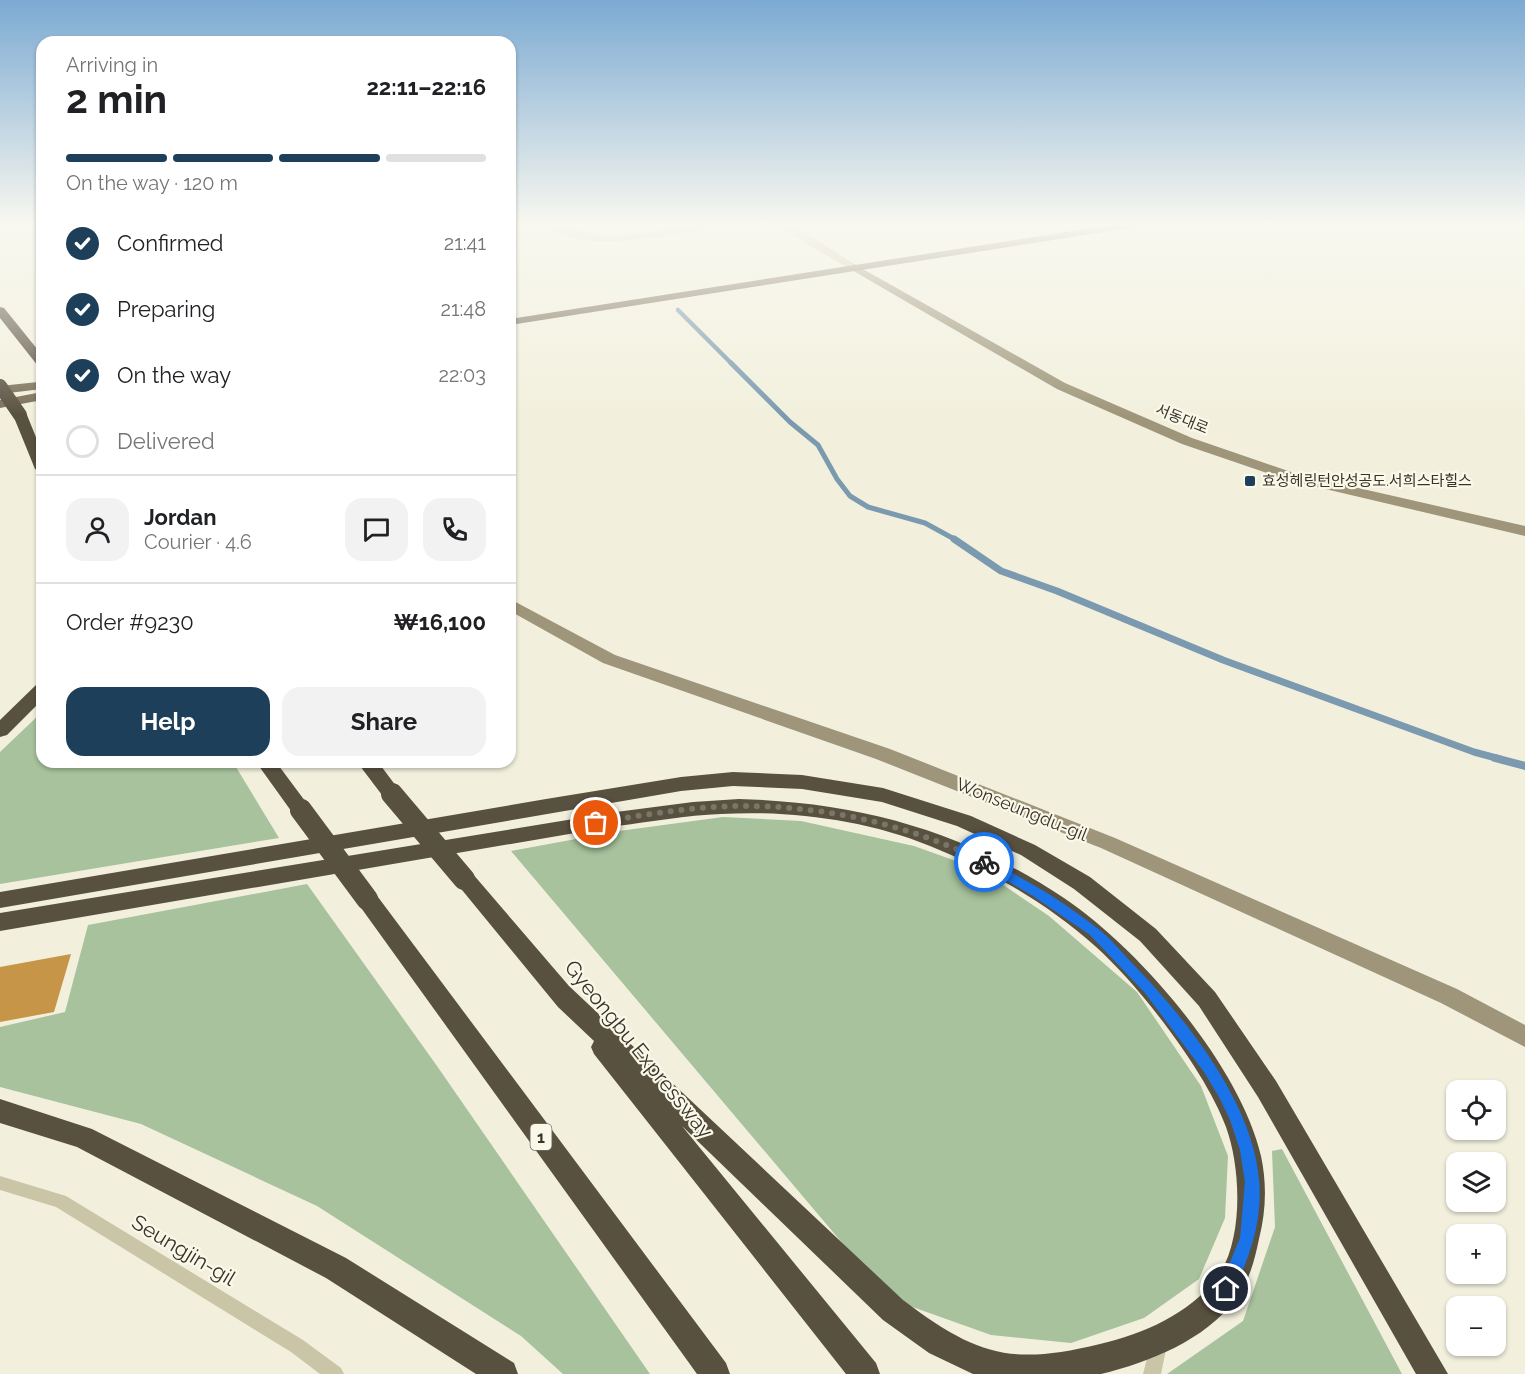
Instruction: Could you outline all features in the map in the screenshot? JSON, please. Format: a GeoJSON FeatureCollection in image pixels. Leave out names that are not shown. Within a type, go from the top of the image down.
{"type":"FeatureCollection","features":[{"type":"Feature","properties":{"kind":"highway"},"geometry":{"type":"LineString","coordinates":[[0,310],[36,355]]}},
{"type":"Feature","properties":{"kind":"highway"},"geometry":{"type":"LineString","coordinates":[[0,390],[36,438]]}},
{"type":"Feature","properties":{"kind":"highway"},"geometry":{"type":"LineString","coordinates":[[20,415],[36,454]]}},
{"type":"Feature","properties":{"kind":"highway"},"geometry":{"type":"LineString","coordinates":[[0,731],[36,695]]}},
{"type":"Feature","properties":{"kind":"highway","name":"1"},"geometry":{"type":"LineString","coordinates":[[270,768],[715,1374]]}},
{"type":"Feature","properties":{"kind":"highway","name":"Gyeongbu Expressway"},"geometry":{"type":"LineString","coordinates":[[372,768],[559,992],[865,1374]]}},
{"type":"Feature","properties":{"kind":"highway"},"geometry":{"type":"LineString","coordinates":[[0,900],[546,806],[733,778],[802,782],[883,795],[964,821],[1028,850],[1082,883],[1148,934],[1208,999],[1267,1089],[1432,1374]]}},
{"type":"Feature","properties":{"kind":"highway"},"geometry":{"type":"LineString","coordinates":[[0,922],[606,821],[696,809],[737,806],[815,812],[869,821],[933,839],[999,870],[1094,932],[1149,989],[1209,1068],[1237,1118],[1248,1150],[1252,1182],[1248,1238],[1239,1262],[1226,1289],[1180,1329],[1159,1339],[1111,1358],[1028,1371],[985,1363],[941,1344],[893,1310],[559,992]]}},
{"type":"Feature","properties":{"kind":"highway"},"geometry":{"type":"LineString","coordinates":[[0,1111],[83,1137],[326,1262],[503,1374]]}},
{"type":"Feature","properties":{"kind":"main road"},"geometry":{"type":"LineString","coordinates":[[516,313],[668,288]]}},
{"type":"Feature","properties":{"kind":"main road"},"geometry":{"type":"LineString","coordinates":[[516,321],[722,288]]}},
{"type":"Feature","properties":{"kind":"main road"},"geometry":{"type":"LineString","coordinates":[[0,390],[36,389]]}},
{"type":"Feature","properties":{"kind":"main road"},"geometry":{"type":"LineString","coordinates":[[0,403],[36,391]]}},
{"type":"Feature","properties":{"kind":"street","name":"서동대로"},"geometry":{"type":"LineString","coordinates":[[891,288],[1061,386],[1187,441],[1292,477],[1525,531]]}},
{"type":"Feature","properties":{"kind":"street","name":"Wonseungdu-gil"},"geometry":{"type":"LineString","coordinates":[[516,607],[609,659],[883,754],[1108,843],[1449,996],[1525,1037]]}},
{"type":"Feature","properties":{"kind":"lane","name":"Seungjin-gil"},"geometry":{"type":"LineString","coordinates":[[0,1183],[60,1201],[297,1346],[335,1374]]}},
{"type":"Feature","properties":{"kind":"lane"},"geometry":{"type":"LineString","coordinates":[[1152,1374],[1159,1339]]}},
{"type":"Feature","properties":{"kind":"green space"},"geometry":{"type":"Polygon","coordinates":[[[36,718],[36,768],[237,768],[279,838],[0,884],[0,752],[36,718]]]}},
{"type":"Feature","properties":{"kind":"green space"},"geometry":{"type":"Polygon","coordinates":[[[723,817],[801,821],[914,846],[981,870],[1049,916],[1137,992],[1201,1086],[1228,1156],[1225,1218],[1199,1279],[1144,1318],[1071,1343],[991,1335],[907,1305],[849,1251],[511,851],[619,831],[723,817]]]}},
{"type":"Feature","properties":{"kind":"green space"},"geometry":{"type":"Polygon","coordinates":[[[307,884],[437,1066],[650,1374],[563,1374],[521,1336],[317,1206],[141,1124],[0,1087],[0,1027],[65,1012],[88,925],[307,884]]]}},
{"type":"Feature","properties":{"kind":"green space"},"geometry":{"type":"Polygon","coordinates":[[[1282,1149],[1402,1374],[1167,1374],[1243,1321],[1275,1227],[1272,1151],[1282,1149]]]}},
{"type":"Feature","properties":{"kind":"building"},"geometry":{"type":"Polygon","coordinates":[[[71,954],[54,1012],[0,1022],[0,967],[71,954]]]}},
{"type":"Feature","properties":{"kind":"waterway"},"geometry":{"type":"LineString","coordinates":[[678,310],[790,422],[818,445],[837,479],[850,496],[868,507],[925,523],[956,540]]}},
{"type":"Feature","properties":{"kind":"waterway"},"geometry":{"type":"LineString","coordinates":[[954,539],[1001,571],[1057,591],[1223,660],[1474,752],[1500,759]]}},
{"type":"Feature","properties":{"kind":"waterway"},"geometry":{"type":"LineString","coordinates":[[1495,758],[1525,766]]}},
{"type":"Feature","properties":{"kind":"way so far"},"geometry":{"type":"LineString","coordinates":[[596,823],[696,809],[737,806],[815,812],[893,827],[933,839],[984,862]]}},
{"type":"Feature","properties":{"kind":"place","name":"효성헤링턴안성공도.서희스타힐스"},"geometry":{"type":"Point","coordinates":[1250,481]}},
{"type":"Feature","properties":{"kind":"route"},"geometry":{"type":"LineString","coordinates":[[984,862],[1037,893],[1094,932],[1149,989],[1183,1032],[1224,1092],[1237,1118],[1248,1150],[1252,1182],[1252,1210],[1248,1238],[1226,1289]]}}]}
